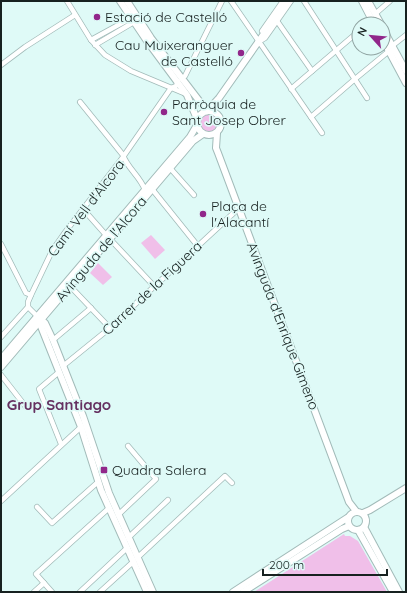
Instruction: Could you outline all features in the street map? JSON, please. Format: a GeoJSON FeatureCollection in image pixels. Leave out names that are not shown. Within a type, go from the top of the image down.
{"type":"FeatureCollection","features":[{"type":"Feature","properties":{"kind":"main road"},"geometry":{"type":"LineString","coordinates":[[120,1],[180,80],[207,111],[217,113]]}},
{"type":"Feature","properties":{"kind":"main road"},"geometry":{"type":"LineString","coordinates":[[127,1],[134,18]]}},
{"type":"Feature","properties":{"kind":"main road"},"geometry":{"type":"LineString","coordinates":[[197,122],[201,114],[207,111],[219,98],[287,1]]}},
{"type":"Feature","properties":{"kind":"main road"},"geometry":{"type":"LineString","coordinates":[[362,1],[370,16]]}},
{"type":"Feature","properties":{"kind":"main road"},"geometry":{"type":"LineString","coordinates":[[368,1],[371,16]]}},
{"type":"Feature","properties":{"kind":"main road"},"geometry":{"type":"LineString","coordinates":[[391,49],[405,67]]}},
{"type":"Feature","properties":{"kind":"main road"},"geometry":{"type":"LineString","coordinates":[[391,49],[406,83]]}},
{"type":"Feature","properties":{"kind":"main road"},"geometry":{"type":"LineString","coordinates":[[180,80],[187,95],[199,130],[205,135],[217,133],[222,126],[222,122],[217,113],[219,98]]}},
{"type":"Feature","properties":{"kind":"main road","name":"Avinguda de l'Alcora"},"geometry":{"type":"LineString","coordinates":[[1,359],[70,286],[147,187],[192,134],[197,122]]}},
{"type":"Feature","properties":{"kind":"main road","name":"Avinguda d'Enrique Gimeno"},"geometry":{"type":"LineString","coordinates":[[216,148],[217,133]]}},
{"type":"Feature","properties":{"kind":"main road","name":"Avinguda de l'Alcora"},"geometry":{"type":"LineString","coordinates":[[147,187],[170,168],[193,141],[205,135]]}},
{"type":"Feature","properties":{"kind":"main road","name":"Avinguda d'Enrique Gimeno"},"geometry":{"type":"LineString","coordinates":[[205,135],[216,148],[350,504],[351,514]]}},
{"type":"Feature","properties":{"kind":"main road","name":"Avinguda de l'Alcora"},"geometry":{"type":"LineString","coordinates":[[1,367],[108,237]]}},
{"type":"Feature","properties":{"kind":"main road"},"geometry":{"type":"LineString","coordinates":[[39,319],[45,322],[53,340],[61,369],[104,489],[148,590]]}},
{"type":"Feature","properties":{"kind":"main road"},"geometry":{"type":"LineString","coordinates":[[39,319],[83,416],[101,481]]}},
{"type":"Feature","properties":{"kind":"main road"},"geometry":{"type":"LineString","coordinates":[[233,592],[351,514],[364,515],[406,488]]}},
{"type":"Feature","properties":{"kind":"main road"},"geometry":{"type":"LineString","coordinates":[[104,489],[109,508],[116,516]]}},
{"type":"Feature","properties":{"kind":"main road"},"geometry":{"type":"LineString","coordinates":[[349,526],[351,514]]}},
{"type":"Feature","properties":{"kind":"main road"},"geometry":{"type":"LineString","coordinates":[[361,529],[366,522],[364,515]]}},
{"type":"Feature","properties":{"kind":"main road"},"geometry":{"type":"LineString","coordinates":[[349,526],[353,529],[361,529]]}},
{"type":"Feature","properties":{"kind":"main road"},"geometry":{"type":"LineString","coordinates":[[243,592],[349,526]]}},
{"type":"Feature","properties":{"kind":"main road"},"geometry":{"type":"LineString","coordinates":[[361,529],[393,592]]}},
{"type":"Feature","properties":{"kind":"main road"},"geometry":{"type":"LineString","coordinates":[[361,529],[399,592]]}},
{"type":"Feature","properties":{"kind":"main road"},"geometry":{"type":"LineString","coordinates":[[126,539],[127,548],[135,560]]}},
{"type":"Feature","properties":{"kind":"street"},"geometry":{"type":"LineString","coordinates":[[68,1],[91,40],[105,55],[123,66],[187,95]]}},
{"type":"Feature","properties":{"kind":"street","name":"Camí Vell d'Alcora"},"geometry":{"type":"LineString","coordinates":[[1,337],[28,307],[28,302],[31,295],[52,252],[82,209],[123,157],[172,88],[176,86],[184,76],[222,1]]}},
{"type":"Feature","properties":{"kind":"street"},"geometry":{"type":"LineString","coordinates":[[230,1],[322,133]]}},
{"type":"Feature","properties":{"kind":"street"},"geometry":{"type":"LineString","coordinates":[[258,42],[260,34],[283,1]]}},
{"type":"Feature","properties":{"kind":"street"},"geometry":{"type":"LineString","coordinates":[[258,42],[265,38],[291,1]]}},
{"type":"Feature","properties":{"kind":"street"},"geometry":{"type":"LineString","coordinates":[[304,1],[367,98]]}},
{"type":"Feature","properties":{"kind":"street"},"geometry":{"type":"LineString","coordinates":[[376,16],[390,1]]}},
{"type":"Feature","properties":{"kind":"street"},"geometry":{"type":"LineString","coordinates":[[1,65],[30,43],[75,15]]}},
{"type":"Feature","properties":{"kind":"street"},"geometry":{"type":"LineString","coordinates":[[91,40],[134,18]]}},
{"type":"Feature","properties":{"kind":"street"},"geometry":{"type":"LineString","coordinates":[[95,45],[134,18]]}},
{"type":"Feature","properties":{"kind":"street"},"geometry":{"type":"LineString","coordinates":[[277,21],[312,71]]}},
{"type":"Feature","properties":{"kind":"street"},"geometry":{"type":"LineString","coordinates":[[391,49],[406,35]]}},
{"type":"Feature","properties":{"kind":"street"},"geometry":{"type":"LineString","coordinates":[[291,89],[351,38]]}},
{"type":"Feature","properties":{"kind":"street"},"geometry":{"type":"LineString","coordinates":[[311,117],[383,56]]}},
{"type":"Feature","properties":{"kind":"street"},"geometry":{"type":"LineString","coordinates":[[80,102],[147,187],[197,245]]}},
{"type":"Feature","properties":{"kind":"street"},"geometry":{"type":"LineString","coordinates":[[170,168],[194,196]]}},
{"type":"Feature","properties":{"kind":"street","name":"Carrer de la Figuera"},"geometry":{"type":"LineString","coordinates":[[61,444],[39,389],[239,208]]}},
{"type":"Feature","properties":{"kind":"street"},"geometry":{"type":"LineString","coordinates":[[82,209],[154,286]]}},
{"type":"Feature","properties":{"kind":"street"},"geometry":{"type":"LineString","coordinates":[[1,244],[26,293],[31,295]]}},
{"type":"Feature","properties":{"kind":"street"},"geometry":{"type":"LineString","coordinates":[[70,286],[109,327]]}},
{"type":"Feature","properties":{"kind":"street"},"geometry":{"type":"LineString","coordinates":[[28,307],[39,319]]}},
{"type":"Feature","properties":{"kind":"street"},"geometry":{"type":"LineString","coordinates":[[53,340],[91,308]]}},
{"type":"Feature","properties":{"kind":"street"},"geometry":{"type":"LineString","coordinates":[[1,375],[26,407]]}},
{"type":"Feature","properties":{"kind":"street"},"geometry":{"type":"LineString","coordinates":[[1,501],[81,427]]}},
{"type":"Feature","properties":{"kind":"street"},"geometry":{"type":"LineString","coordinates":[[116,516],[156,479],[128,446]]}},
{"type":"Feature","properties":{"kind":"street"},"geometry":{"type":"LineString","coordinates":[[100,592],[225,476],[232,483]]}},
{"type":"Feature","properties":{"kind":"street"},"geometry":{"type":"LineString","coordinates":[[37,506],[52,523],[101,481]]}},
{"type":"Feature","properties":{"kind":"street"},"geometry":{"type":"LineString","coordinates":[[126,539],[168,500]]}},
{"type":"Feature","properties":{"kind":"street"},"geometry":{"type":"LineString","coordinates":[[52,592],[36,574],[109,508]]}},
{"type":"Feature","properties":{"kind":"street"},"geometry":{"type":"LineString","coordinates":[[80,592],[127,548]]}},
{"type":"Feature","properties":{"kind":"street"},"geometry":{"type":"LineString","coordinates":[[34,592],[44,583]]}},
{"type":"Feature","properties":{"kind":"shaded area"},"geometry":{"type":"Polygon","coordinates":[[[205,114],[213,114],[218,119],[216,130],[213,132],[205,132],[200,127],[200,119],[205,114]]]}},
{"type":"Feature","properties":{"kind":"shaded area"},"geometry":{"type":"Polygon","coordinates":[[[151,235],[165,250],[155,259],[141,243],[151,235]]]}},
{"type":"Feature","properties":{"kind":"shaded area"},"geometry":{"type":"Polygon","coordinates":[[[98,263],[112,277],[103,285],[90,273],[98,263]]]}},
{"type":"Feature","properties":{"kind":"shaded area"},"geometry":{"type":"Polygon","coordinates":[[[344,534],[345,536],[350,536],[358,541],[387,592],[254,592],[344,534]]]}},
{"type":"Feature","properties":{"kind":"place","name":"Estació de Castelló"},"geometry":{"type":"Point","coordinates":[97,17]}},
{"type":"Feature","properties":{"kind":"place","name":"Cau Muixeranguer de Castelló"},"geometry":{"type":"Point","coordinates":[241,53]}},
{"type":"Feature","properties":{"kind":"place","name":"Parròquia de Sant Josep Obrer"},"geometry":{"type":"Point","coordinates":[164,112]}},
{"type":"Feature","properties":{"kind":"place","name":"Plaça de l'Alacantí"},"geometry":{"type":"Point","coordinates":[203,214]}},
{"type":"Feature","properties":{"kind":"place","name":"Quadra Salera"},"geometry":{"type":"Point","coordinates":[104,470]}},
{"type":"Feature","properties":{"kind":"district","name":"Grup Santiago"},"geometry":{"type":"Point","coordinates":[59,405]}}]}
